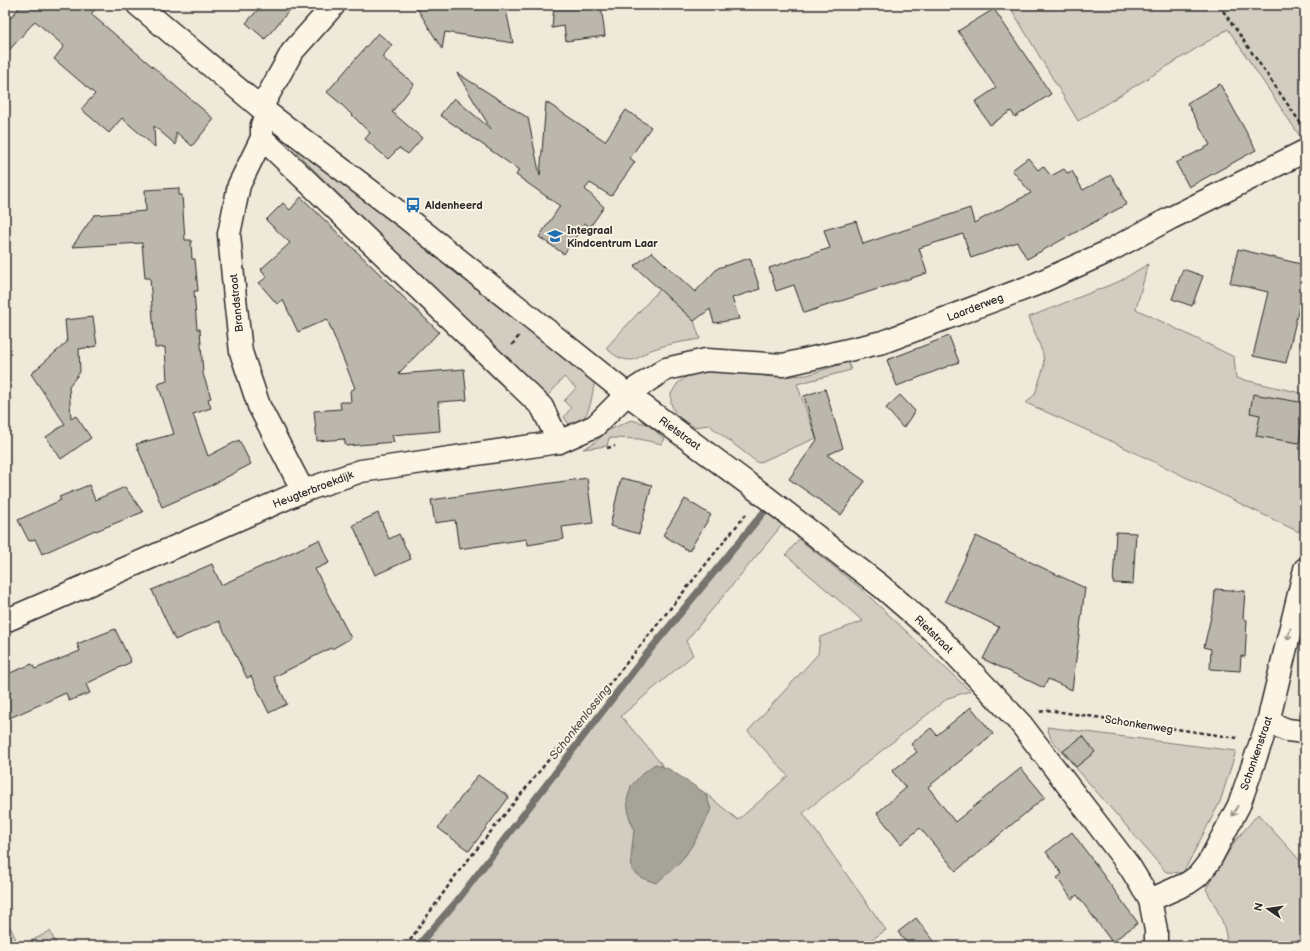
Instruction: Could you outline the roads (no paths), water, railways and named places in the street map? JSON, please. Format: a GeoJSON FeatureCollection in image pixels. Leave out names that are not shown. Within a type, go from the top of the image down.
{"type":"FeatureCollection","features":[{"type":"Feature","properties":{"kind":"street"},"geometry":{"type":"LineString","coordinates":[[138,5],[261,108],[405,217],[627,394]]}},
{"type":"Feature","properties":{"kind":"street"},"geometry":{"type":"LineString","coordinates":[[261,108],[292,52],[334,5]]}},
{"type":"Feature","properties":{"kind":"street","name":"Brandstraat"},"geometry":{"type":"LineString","coordinates":[[261,108],[262,138],[239,185],[229,234],[235,298],[241,352],[259,406],[303,491]]}},
{"type":"Feature","properties":{"kind":"street"},"geometry":{"type":"LineString","coordinates":[[262,138],[542,407],[559,442]]}},
{"type":"Feature","properties":{"kind":"street","name":"Laarderweg"},"geometry":{"type":"LineString","coordinates":[[627,394],[666,370],[706,360],[783,365],[883,342],[1034,285],[1105,253],[1169,219],[1305,151]]}},
{"type":"Feature","properties":{"kind":"street","name":"Heugterbroekdijk"},"geometry":{"type":"LineString","coordinates":[[6,616],[303,491],[361,471],[559,442],[595,426],[627,394]]}},
{"type":"Feature","properties":{"kind":"street","name":"Rietstraat"},"geometry":{"type":"LineString","coordinates":[[627,394],[762,494],[882,587],[935,633],[1021,724],[1130,867],[1150,900],[1156,930],[1156,946]]}},
{"type":"Feature","properties":{"kind":"street","name":"Schonkenstraat"},"geometry":{"type":"LineString","coordinates":[[1150,900],[1188,883],[1198,876],[1209,862],[1239,805],[1264,732],[1305,569]]}},
{"type":"Feature","properties":{"kind":"street"},"geometry":{"type":"LineString","coordinates":[[1264,732],[1287,730],[1305,732]]}},
{"type":"Feature","properties":{"kind":"waterway","name":"Schonkenlossing"},"geometry":{"type":"LineString","coordinates":[[416,946],[457,901],[645,656],[763,513]]}},
{"type":"Feature","properties":{"kind":"place","name":"Aldenheerd"},"geometry":{"type":"Point","coordinates":[413,205]}},
{"type":"Feature","properties":{"kind":"place","name":"Integraal Kindcentrum Laar"},"geometry":{"type":"Point","coordinates":[555,236]}}]}
